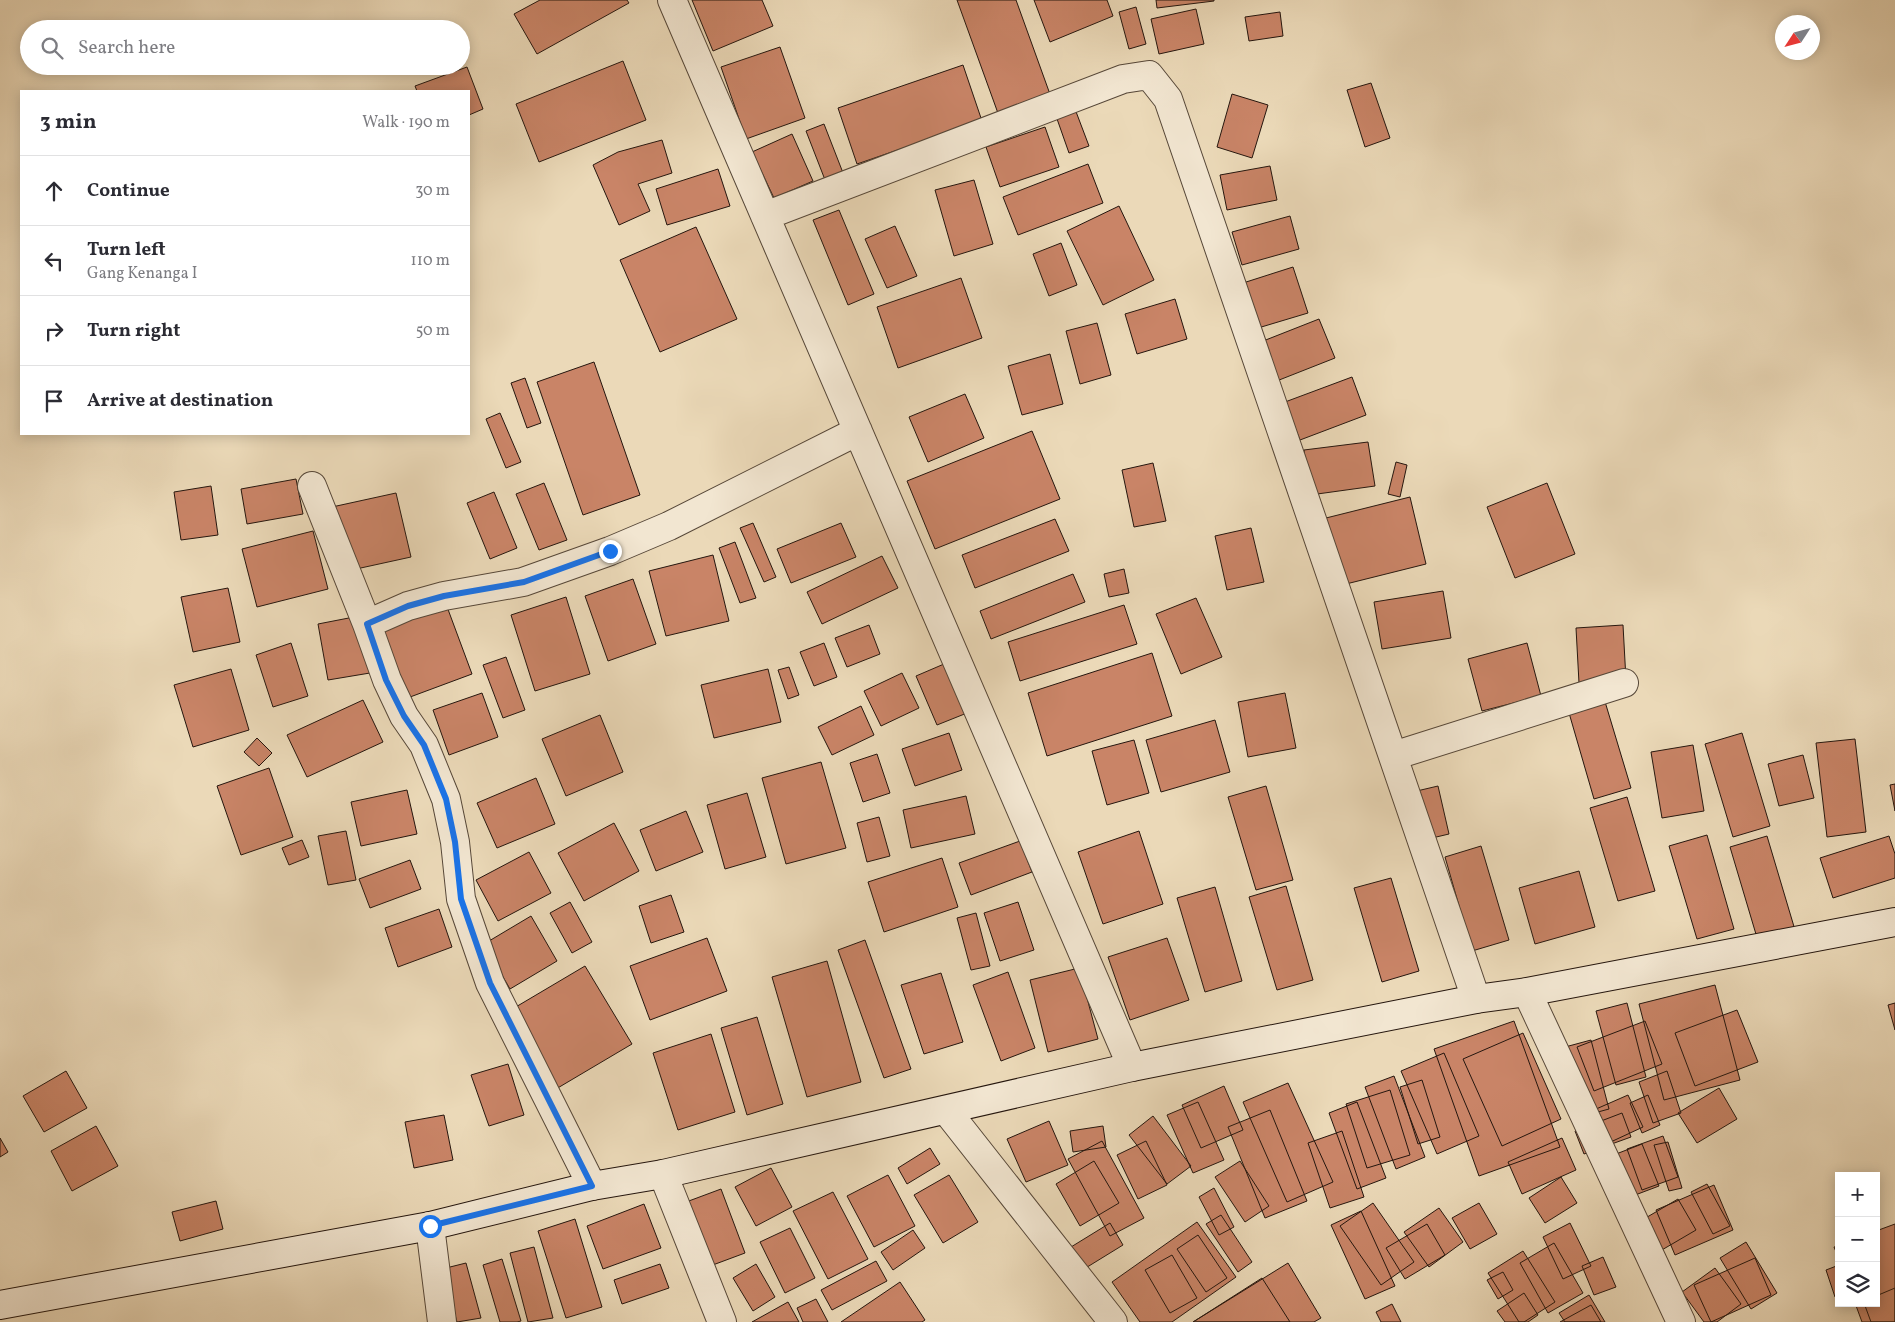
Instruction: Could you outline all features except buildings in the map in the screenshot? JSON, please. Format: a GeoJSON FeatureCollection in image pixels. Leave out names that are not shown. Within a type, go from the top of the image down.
{"type":"FeatureCollection","features":[{"type":"Feature","properties":{"kind":"street"},"geometry":{"type":"LineString","coordinates":[[672,0],[1132,1067]]}},
{"type":"Feature","properties":{"kind":"street"},"geometry":{"type":"LineString","coordinates":[[765,216],[1123,79],[1149,75],[1168,99],[1476,1000]]}},
{"type":"Feature","properties":{"kind":"street"},"geometry":{"type":"LineString","coordinates":[[367,624],[408,606],[444,596],[524,582],[610,551],[669,526],[858,431]]}},
{"type":"Feature","properties":{"kind":"street"},"geometry":{"type":"LineString","coordinates":[[312,486],[367,624],[386,680],[404,716],[424,745],[446,799],[455,842],[461,899],[490,983],[592,1186]]}},
{"type":"Feature","properties":{"kind":"street"},"geometry":{"type":"LineString","coordinates":[[1393,756],[1624,683]]}},
{"type":"Feature","properties":{"kind":"street"},"geometry":{"type":"LineString","coordinates":[[0,1305],[430,1226],[592,1186],[663,1174],[1132,1067],[1476,1000],[1895,922]]}},
{"type":"Feature","properties":{"kind":"street"},"geometry":{"type":"LineString","coordinates":[[1527,992],[1681,1322]]}},
{"type":"Feature","properties":{"kind":"street"},"geometry":{"type":"LineString","coordinates":[[946,1110],[1113,1322]]}},
{"type":"Feature","properties":{"kind":"street"},"geometry":{"type":"LineString","coordinates":[[663,1174],[722,1322]]}},
{"type":"Feature","properties":{"kind":"street"},"geometry":{"type":"LineString","coordinates":[[430,1226],[442,1322]]}},
{"type":"Feature","properties":{"kind":"route"},"geometry":{"type":"LineString","coordinates":[[430,1226],[592,1186],[490,983],[461,899],[455,842],[446,799],[424,745],[404,716],[386,680],[367,624],[408,606],[444,596],[524,582],[610,551]]}}]}
